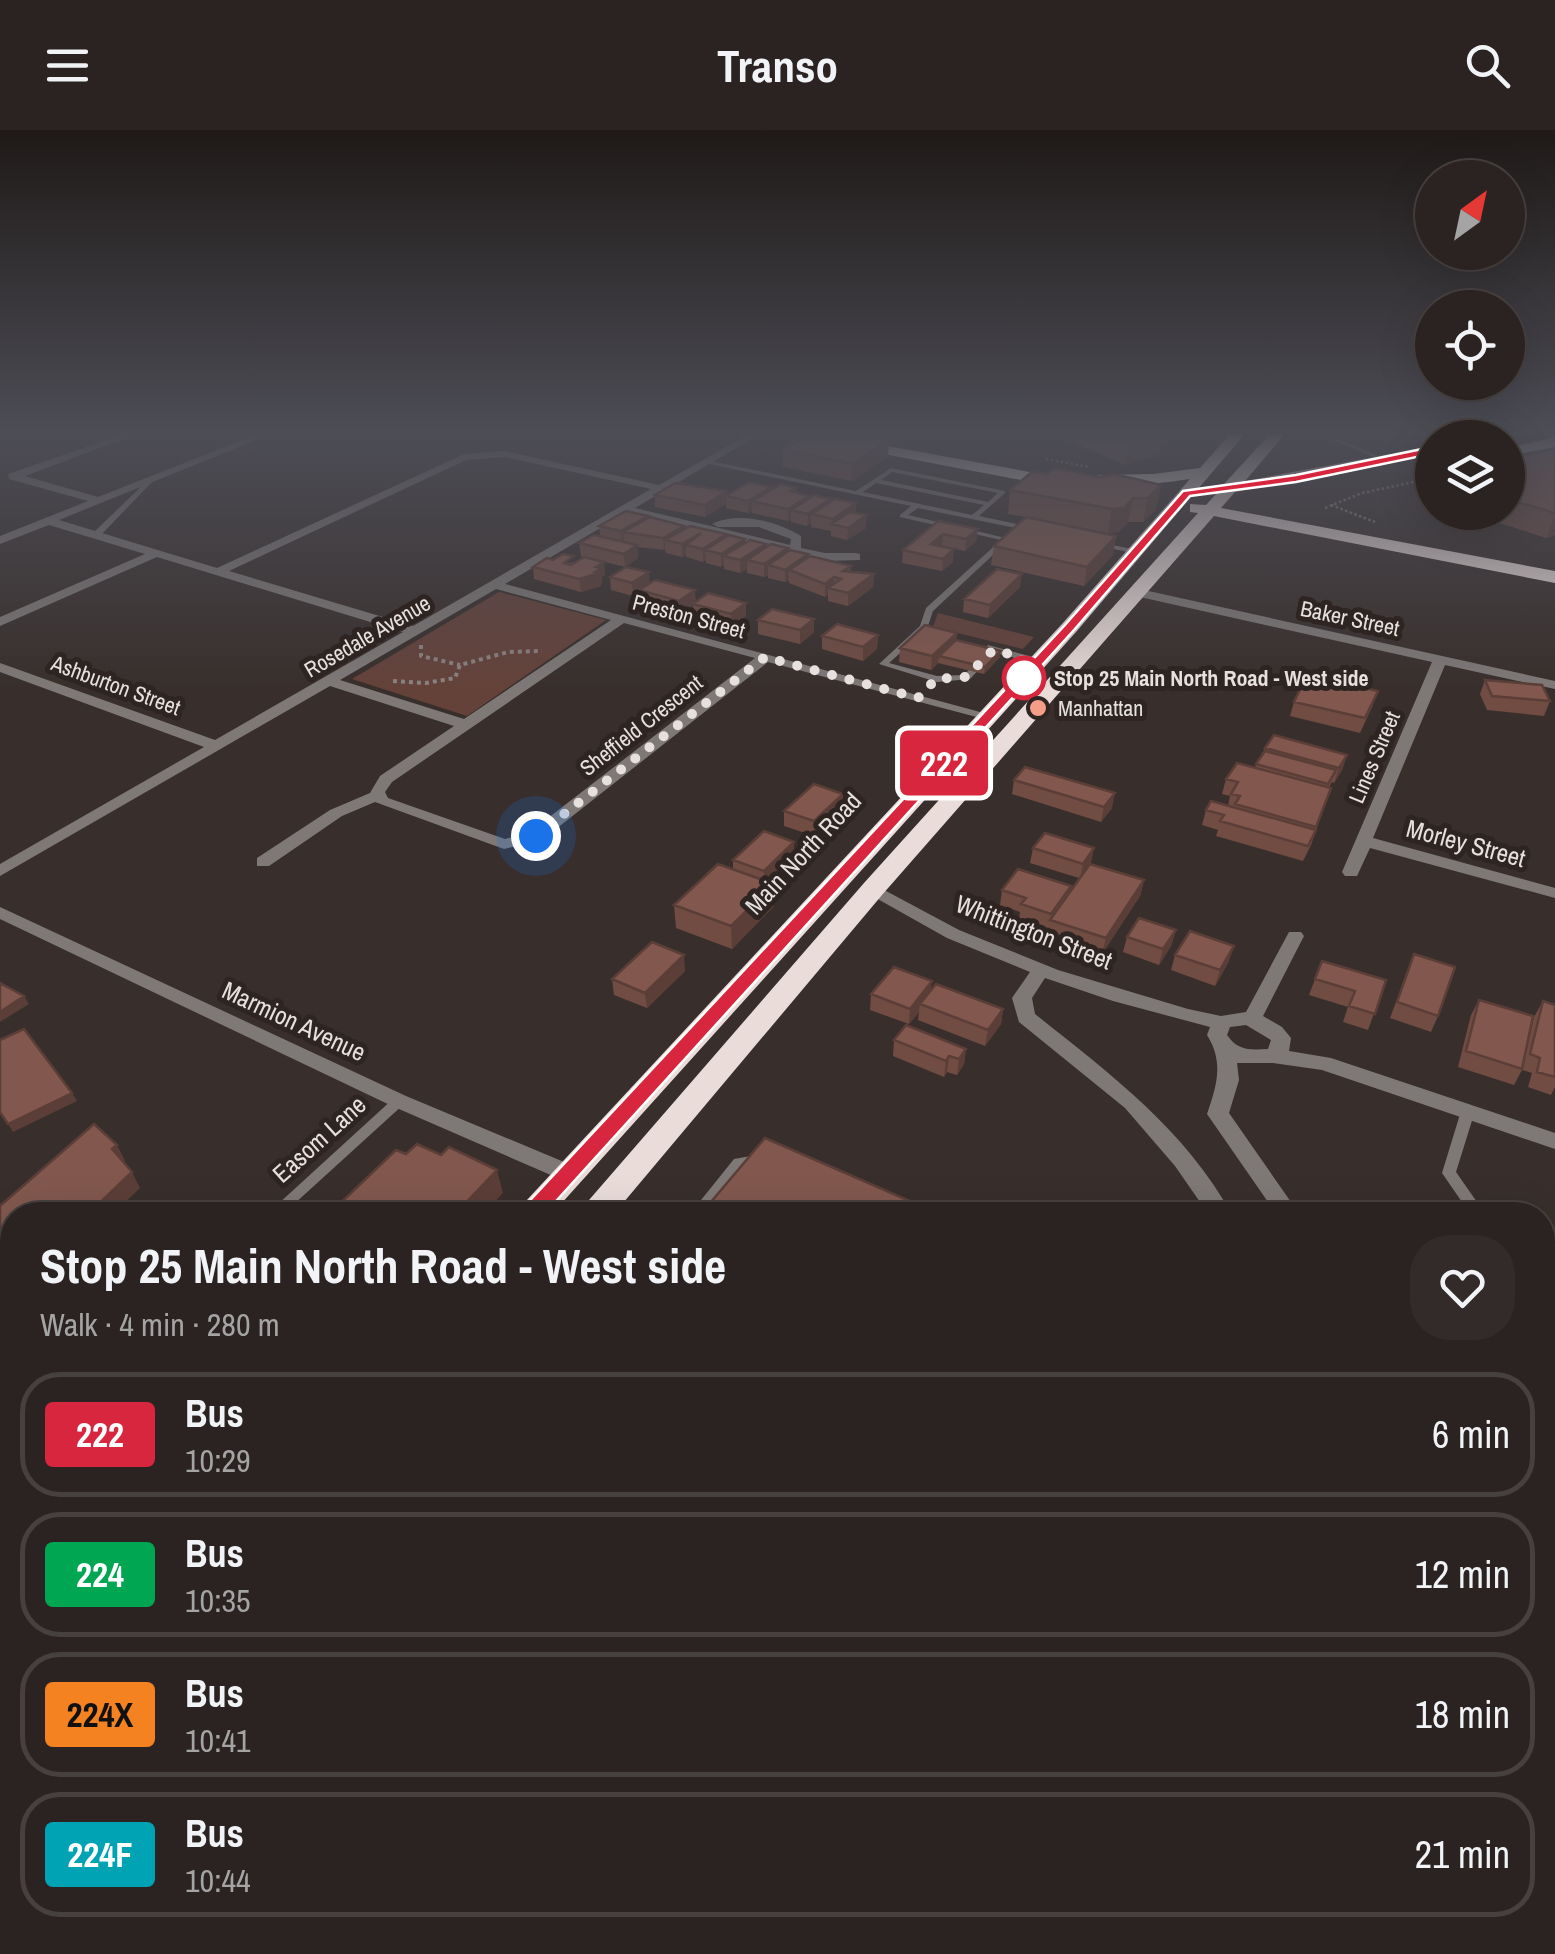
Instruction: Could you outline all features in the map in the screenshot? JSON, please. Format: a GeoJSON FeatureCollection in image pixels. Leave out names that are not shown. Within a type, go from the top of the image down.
{"type":"FeatureCollection","features":[{"type":"Feature","properties":{"kind":"highway","name":"Main North Road"},"geometry":{"type":"LineString","coordinates":[[542,1202],[1165,520]]}},
{"type":"Feature","properties":{"kind":"highway"},"geometry":{"type":"LineString","coordinates":[[605,1202],[873,889],[1200,520]]}},
{"type":"Feature","properties":{"kind":"highway"},"geometry":{"type":"LineString","coordinates":[[1307,520],[1555,576]]}},
{"type":"Feature","properties":{"kind":"highway"},"geometry":{"type":"LineString","coordinates":[[1330,520],[1555,562]]}},
{"type":"Feature","properties":{"kind":"highway"},"geometry":{"type":"LineString","coordinates":[[988,716],[1018,724]]}},
{"type":"Feature","properties":{"kind":"highway"},"geometry":{"type":"LineString","coordinates":[[838,877],[873,889]]}},
{"type":"Feature","properties":{"kind":"highway"},"geometry":{"type":"LineString","coordinates":[[568,1174],[599,1202]]}},
{"type":"Feature","properties":{"kind":"street"},"geometry":{"type":"LineString","coordinates":[[218,572],[329,520]]}},
{"type":"Feature","properties":{"kind":"street","name":"Rosedale Avenue"},"geometry":{"type":"LineString","coordinates":[[0,871],[328,681],[416,640],[495,585],[605,520]]}},
{"type":"Feature","properties":{"kind":"street"},"geometry":{"type":"LineString","coordinates":[[670,520],[825,556],[856,557]]}},
{"type":"Feature","properties":{"kind":"street"},"geometry":{"type":"LineString","coordinates":[[0,540],[49,521],[218,572],[416,640]]}},
{"type":"Feature","properties":{"kind":"street"},"geometry":{"type":"LineString","coordinates":[[0,622],[157,553]]}},
{"type":"Feature","properties":{"kind":"street","name":"Preston Street"},"geometry":{"type":"LineString","coordinates":[[495,585],[988,716]]}},
{"type":"Feature","properties":{"kind":"street","name":"Baker Street"},"geometry":{"type":"LineString","coordinates":[[1136,592],[1555,685]]}},
{"type":"Feature","properties":{"kind":"street"},"geometry":{"type":"LineString","coordinates":[[262,862],[336,813],[378,795],[386,779],[621,619]]}},
{"type":"Feature","properties":{"kind":"street","name":"Sheffield Crescent"},"geometry":{"type":"LineString","coordinates":[[378,795],[382,801],[504,844],[536,836],[765,657]]}},
{"type":"Feature","properties":{"kind":"street","name":"Lines Street"},"geometry":{"type":"LineString","coordinates":[[1350,872],[1440,658]]}},
{"type":"Feature","properties":{"kind":"street","name":"Ashburton Street"},"geometry":{"type":"LineString","coordinates":[[0,667],[216,746]]}},
{"type":"Feature","properties":{"kind":"street"},"geometry":{"type":"LineString","coordinates":[[328,681],[466,725]]}},
{"type":"Feature","properties":{"kind":"street","name":"Morley Street"},"geometry":{"type":"LineString","coordinates":[[1364,840],[1555,893]]}},
{"type":"Feature","properties":{"kind":"street","name":"Whittington Street"},"geometry":{"type":"LineString","coordinates":[[873,889],[950,933],[1181,1014],[1222,1035],[1269,1051]]}},
{"type":"Feature","properties":{"kind":"street","name":"Marmion Avenue"},"geometry":{"type":"LineString","coordinates":[[0,912],[399,1101],[568,1174]]}},
{"type":"Feature","properties":{"kind":"street"},"geometry":{"type":"LineString","coordinates":[[1280,1202],[1218,1114],[1229,1080],[1222,1035],[1252,1019],[1294,936]]}},
{"type":"Feature","properties":{"kind":"street"},"geometry":{"type":"LineString","coordinates":[[1042,968],[1022,998],[1026,1017],[1132,1103],[1183,1160],[1212,1202]]}},
{"type":"Feature","properties":{"kind":"street"},"geometry":{"type":"LineString","coordinates":[[1252,1019],[1270,1026],[1269,1051]]}},
{"type":"Feature","properties":{"kind":"street"},"geometry":{"type":"LineString","coordinates":[[1229,1080],[1269,1051],[1324,1063],[1555,1141]]}},
{"type":"Feature","properties":{"kind":"lane"},"geometry":{"type":"LineString","coordinates":[[96,535],[111,520]]}},
{"type":"Feature","properties":{"kind":"lane"},"geometry":{"type":"LineString","coordinates":[[921,520],[1006,539]]}},
{"type":"Feature","properties":{"kind":"lane"},"geometry":{"type":"LineString","coordinates":[[984,520],[1036,531]]}},
{"type":"Feature","properties":{"kind":"lane"},"geometry":{"type":"LineString","coordinates":[[993,650],[966,677],[936,679],[883,664],[919,631],[928,610],[1019,527]]}},
{"type":"Feature","properties":{"kind":"lane"},"geometry":{"type":"LineString","coordinates":[[1088,541],[1137,552]]}},
{"type":"Feature","properties":{"kind":"lane"},"geometry":{"type":"LineString","coordinates":[[919,631],[937,636]]}},
{"type":"Feature","properties":{"kind":"lane"},"geometry":{"type":"LineString","coordinates":[[972,644],[1038,661]]}},
{"type":"Feature","properties":{"kind":"lane"},"geometry":{"type":"LineString","coordinates":[[918,698],[936,679]]}},
{"type":"Feature","properties":{"kind":"lane","name":"Easom Lane"},"geometry":{"type":"LineString","coordinates":[[287,1202],[399,1101]]}},
{"type":"Feature","properties":{"kind":"lane"},"geometry":{"type":"LineString","coordinates":[[1468,1112],[1449,1172],[1470,1202]]}},
{"type":"Feature","properties":{"kind":"lane"},"geometry":{"type":"LineString","coordinates":[[707,1202],[740,1163],[756,1158],[776,1160]]}},
{"type":"Feature","properties":{"kind":"path"},"geometry":{"type":"LineString","coordinates":[[416,640],[420,656],[460,665],[508,652],[553,650]]}},
{"type":"Feature","properties":{"kind":"path"},"geometry":{"type":"LineString","coordinates":[[376,678],[426,683],[454,678],[460,665]]}},
{"type":"Feature","properties":{"kind":"shaded area"},"geometry":{"type":"Polygon","coordinates":[[[499,592],[606,620],[467,716],[352,679],[499,592]]]}},
{"type":"Feature","properties":{"kind":"shaded area"},"geometry":{"type":"Polygon","coordinates":[[[938,613],[1034,637],[1023,649],[933,627],[938,613]]]}},
{"type":"Feature","properties":{"kind":"building"},"geometry":{"type":"Polygon","coordinates":[[[610,520],[641,520],[621,531],[599,526],[610,520]]]}},
{"type":"Feature","properties":{"kind":"building"},"geometry":{"type":"Polygon","coordinates":[[[644,520],[684,526],[663,538],[623,532],[644,520]]]}},
{"type":"Feature","properties":{"kind":"building"},"geometry":{"type":"Polygon","coordinates":[[[837,520],[860,520],[848,528],[831,524],[837,520]]]}},
{"type":"Feature","properties":{"kind":"building"},"geometry":{"type":"Polygon","coordinates":[[[1023,520],[1041,520],[1116,536],[1087,567],[994,546],[1023,520]]]}},
{"type":"Feature","properties":{"kind":"building"},"geometry":{"type":"Polygon","coordinates":[[[938,521],[978,529],[966,539],[943,534],[931,544],[954,549],[943,559],[903,550],[938,521]]]}},
{"type":"Feature","properties":{"kind":"building"},"geometry":{"type":"Polygon","coordinates":[[[690,526],[726,534],[703,549],[686,545],[701,533],[682,544],[665,540],[690,526]]]}},
{"type":"Feature","properties":{"kind":"building"},"geometry":{"type":"Polygon","coordinates":[[[594,535],[637,545],[624,554],[579,543],[594,535]]]}},
{"type":"Feature","properties":{"kind":"building"},"geometry":{"type":"Polygon","coordinates":[[[729,535],[745,539],[721,554],[705,550],[729,535]]]}},
{"type":"Feature","properties":{"kind":"building"},"geometry":{"type":"Polygon","coordinates":[[[750,540],[766,544],[740,560],[723,556],[750,540]]]}},
{"type":"Feature","properties":{"kind":"building"},"geometry":{"type":"Polygon","coordinates":[[[771,544],[788,548],[764,564],[747,560],[771,544]]]}},
{"type":"Feature","properties":{"kind":"building"},"geometry":{"type":"Polygon","coordinates":[[[790,550],[808,554],[785,570],[768,565],[790,550]]]}},
{"type":"Feature","properties":{"kind":"building"},"geometry":{"type":"Polygon","coordinates":[[[563,554],[574,556],[564,563],[571,565],[584,557],[604,562],[596,567],[601,568],[595,572],[600,573],[579,579],[533,567],[563,554]]]}},
{"type":"Feature","properties":{"kind":"building"},"geometry":{"type":"Polygon","coordinates":[[[810,556],[851,566],[843,571],[874,574],[848,593],[828,588],[841,579],[834,577],[825,584],[789,570],[810,556]]]}},
{"type":"Feature","properties":{"kind":"building"},"geometry":{"type":"Polygon","coordinates":[[[626,567],[649,572],[632,583],[610,577],[626,567]]]}},
{"type":"Feature","properties":{"kind":"building"},"geometry":{"type":"Polygon","coordinates":[[[997,569],[1022,574],[990,605],[964,599],[997,569]]]}},
{"type":"Feature","properties":{"kind":"building"},"geometry":{"type":"Polygon","coordinates":[[[655,580],[695,590],[679,601],[639,590],[655,580]]]}},
{"type":"Feature","properties":{"kind":"building"},"geometry":{"type":"Polygon","coordinates":[[[708,593],[746,603],[731,614],[693,604],[708,593]]]}},
{"type":"Feature","properties":{"kind":"building"},"geometry":{"type":"Polygon","coordinates":[[[772,609],[814,619],[800,630],[758,620],[772,609]]]}},
{"type":"Feature","properties":{"kind":"building"},"geometry":{"type":"Polygon","coordinates":[[[837,624],[878,635],[863,647],[822,636],[837,624]]]}},
{"type":"Feature","properties":{"kind":"building"},"geometry":{"type":"Polygon","coordinates":[[[925,625],[957,633],[932,656],[900,648],[925,625]]]}},
{"type":"Feature","properties":{"kind":"building"},"geometry":{"type":"Polygon","coordinates":[[[956,640],[1001,651],[985,667],[939,656],[956,640]]]}},
{"type":"Feature","properties":{"kind":"building"},"geometry":{"type":"Polygon","coordinates":[[[1307,675],[1378,691],[1365,718],[1294,702],[1307,675]]]}},
{"type":"Feature","properties":{"kind":"building"},"geometry":{"type":"Polygon","coordinates":[[[1485,680],[1542,685],[1550,701],[1492,696],[1485,680]]]}},
{"type":"Feature","properties":{"kind":"building"},"geometry":{"type":"Polygon","coordinates":[[[1274,735],[1347,755],[1339,768],[1265,748],[1274,735]]]}},
{"type":"Feature","properties":{"kind":"building"},"geometry":{"type":"Polygon","coordinates":[[[1265,751],[1336,770],[1328,784],[1256,764],[1265,751]]]}},
{"type":"Feature","properties":{"kind":"building"},"geometry":{"type":"Polygon","coordinates":[[[1237,763],[1331,788],[1316,827],[1235,804],[1240,796],[1231,794],[1238,782],[1226,779],[1237,763]]]}},
{"type":"Feature","properties":{"kind":"building"},"geometry":{"type":"Polygon","coordinates":[[[1025,767],[1115,793],[1104,807],[1014,780],[1025,767]]]}},
{"type":"Feature","properties":{"kind":"building"},"geometry":{"type":"Polygon","coordinates":[[[814,784],[843,794],[814,821],[784,811],[814,784]]]}},
{"type":"Feature","properties":{"kind":"building"},"geometry":{"type":"Polygon","coordinates":[[[1211,801],[1316,830],[1308,846],[1220,821],[1224,815],[1206,810],[1211,801]]]}},
{"type":"Feature","properties":{"kind":"building"},"geometry":{"type":"Polygon","coordinates":[[[764,831],[794,842],[764,871],[733,860],[764,831]]]}},
{"type":"Feature","properties":{"kind":"building"},"geometry":{"type":"Polygon","coordinates":[[[1045,833],[1094,848],[1083,864],[1033,848],[1045,833]]]}},
{"type":"Feature","properties":{"kind":"building"},"geometry":{"type":"Polygon","coordinates":[[[718,864],[774,884],[731,926],[674,905],[718,864]]]}},
{"type":"Feature","properties":{"kind":"building"},"geometry":{"type":"Polygon","coordinates":[[[1090,864],[1144,880],[1106,938],[1050,920],[1090,864]]]}},
{"type":"Feature","properties":{"kind":"building"},"geometry":{"type":"Polygon","coordinates":[[[1018,869],[1071,886],[1051,914],[1021,904],[1026,898],[1002,890],[1018,869]]]}},
{"type":"Feature","properties":{"kind":"building"},"geometry":{"type":"Polygon","coordinates":[[[1139,918],[1176,930],[1163,949],[1127,937],[1139,918]]]}},
{"type":"Feature","properties":{"kind":"building"},"geometry":{"type":"Polygon","coordinates":[[[1190,931],[1234,946],[1220,970],[1175,955],[1190,931]]]}},
{"type":"Feature","properties":{"kind":"building"},"geometry":{"type":"Polygon","coordinates":[[[652,942],[684,955],[645,993],[612,979],[652,942]]]}},
{"type":"Feature","properties":{"kind":"building"},"geometry":{"type":"Polygon","coordinates":[[[1414,954],[1455,967],[1438,1016],[1397,1002],[1414,954]]]}},
{"type":"Feature","properties":{"kind":"building"},"geometry":{"type":"Polygon","coordinates":[[[1322,961],[1386,980],[1375,1014],[1349,1006],[1355,991],[1315,979],[1322,961]]]}},
{"type":"Feature","properties":{"kind":"building"},"geometry":{"type":"Polygon","coordinates":[[[894,967],[932,981],[910,1009],[871,994],[894,967]]]}},
{"type":"Feature","properties":{"kind":"building"},"geometry":{"type":"Polygon","coordinates":[[[0,983],[24,996],[0,1012],[0,983]]]}},
{"type":"Feature","properties":{"kind":"building"},"geometry":{"type":"Polygon","coordinates":[[[936,984],[1003,1009],[988,1030],[920,1004],[936,984]]]}},
{"type":"Feature","properties":{"kind":"building"},"geometry":{"type":"Polygon","coordinates":[[[1479,1000],[1533,1016],[1522,1069],[1466,1051],[1479,1000]]]}},
{"type":"Feature","properties":{"kind":"building"},"geometry":{"type":"Polygon","coordinates":[[[1543,1001],[1555,1005],[1555,1077],[1537,1072],[1540,1058],[1530,1054],[1543,1001]]]}},
{"type":"Feature","properties":{"kind":"building"},"geometry":{"type":"Polygon","coordinates":[[[906,1025],[966,1049],[959,1059],[949,1056],[946,1061],[894,1040],[906,1025]]]}},
{"type":"Feature","properties":{"kind":"building"},"geometry":{"type":"Polygon","coordinates":[[[24,1029],[72,1093],[8,1124],[0,1112],[0,1040],[24,1029]]]}},
{"type":"Feature","properties":{"kind":"building"},"geometry":{"type":"Polygon","coordinates":[[[94,1124],[117,1145],[112,1149],[132,1172],[101,1202],[5,1202],[94,1124]]]}},
{"type":"Feature","properties":{"kind":"building"},"geometry":{"type":"Polygon","coordinates":[[[765,1138],[912,1202],[711,1202],[765,1138]]]}},
{"type":"Feature","properties":{"kind":"building"},"geometry":{"type":"Polygon","coordinates":[[[417,1144],[441,1155],[449,1147],[497,1170],[466,1202],[342,1202],[396,1150],[406,1154],[417,1144]]]}},
{"type":"Feature","properties":{"kind":"bus line","name":"222"},"geometry":{"type":"LineString","coordinates":[[542,1202],[1165,520]]}},
{"type":"Feature","properties":{"kind":"place","name":"Stop 25 Main North Road - West side"},"geometry":{"type":"Point","coordinates":[1024,678]}},
{"type":"Feature","properties":{"kind":"place","name":"Manhattan"},"geometry":{"type":"Point","coordinates":[1038,708]}},
{"type":"Feature","properties":{"kind":"route"},"geometry":{"type":"LineString","coordinates":[[536,836],[765,657],[918,698],[936,679],[966,677],[993,650],[1021,657],[1024,678]]}}]}
